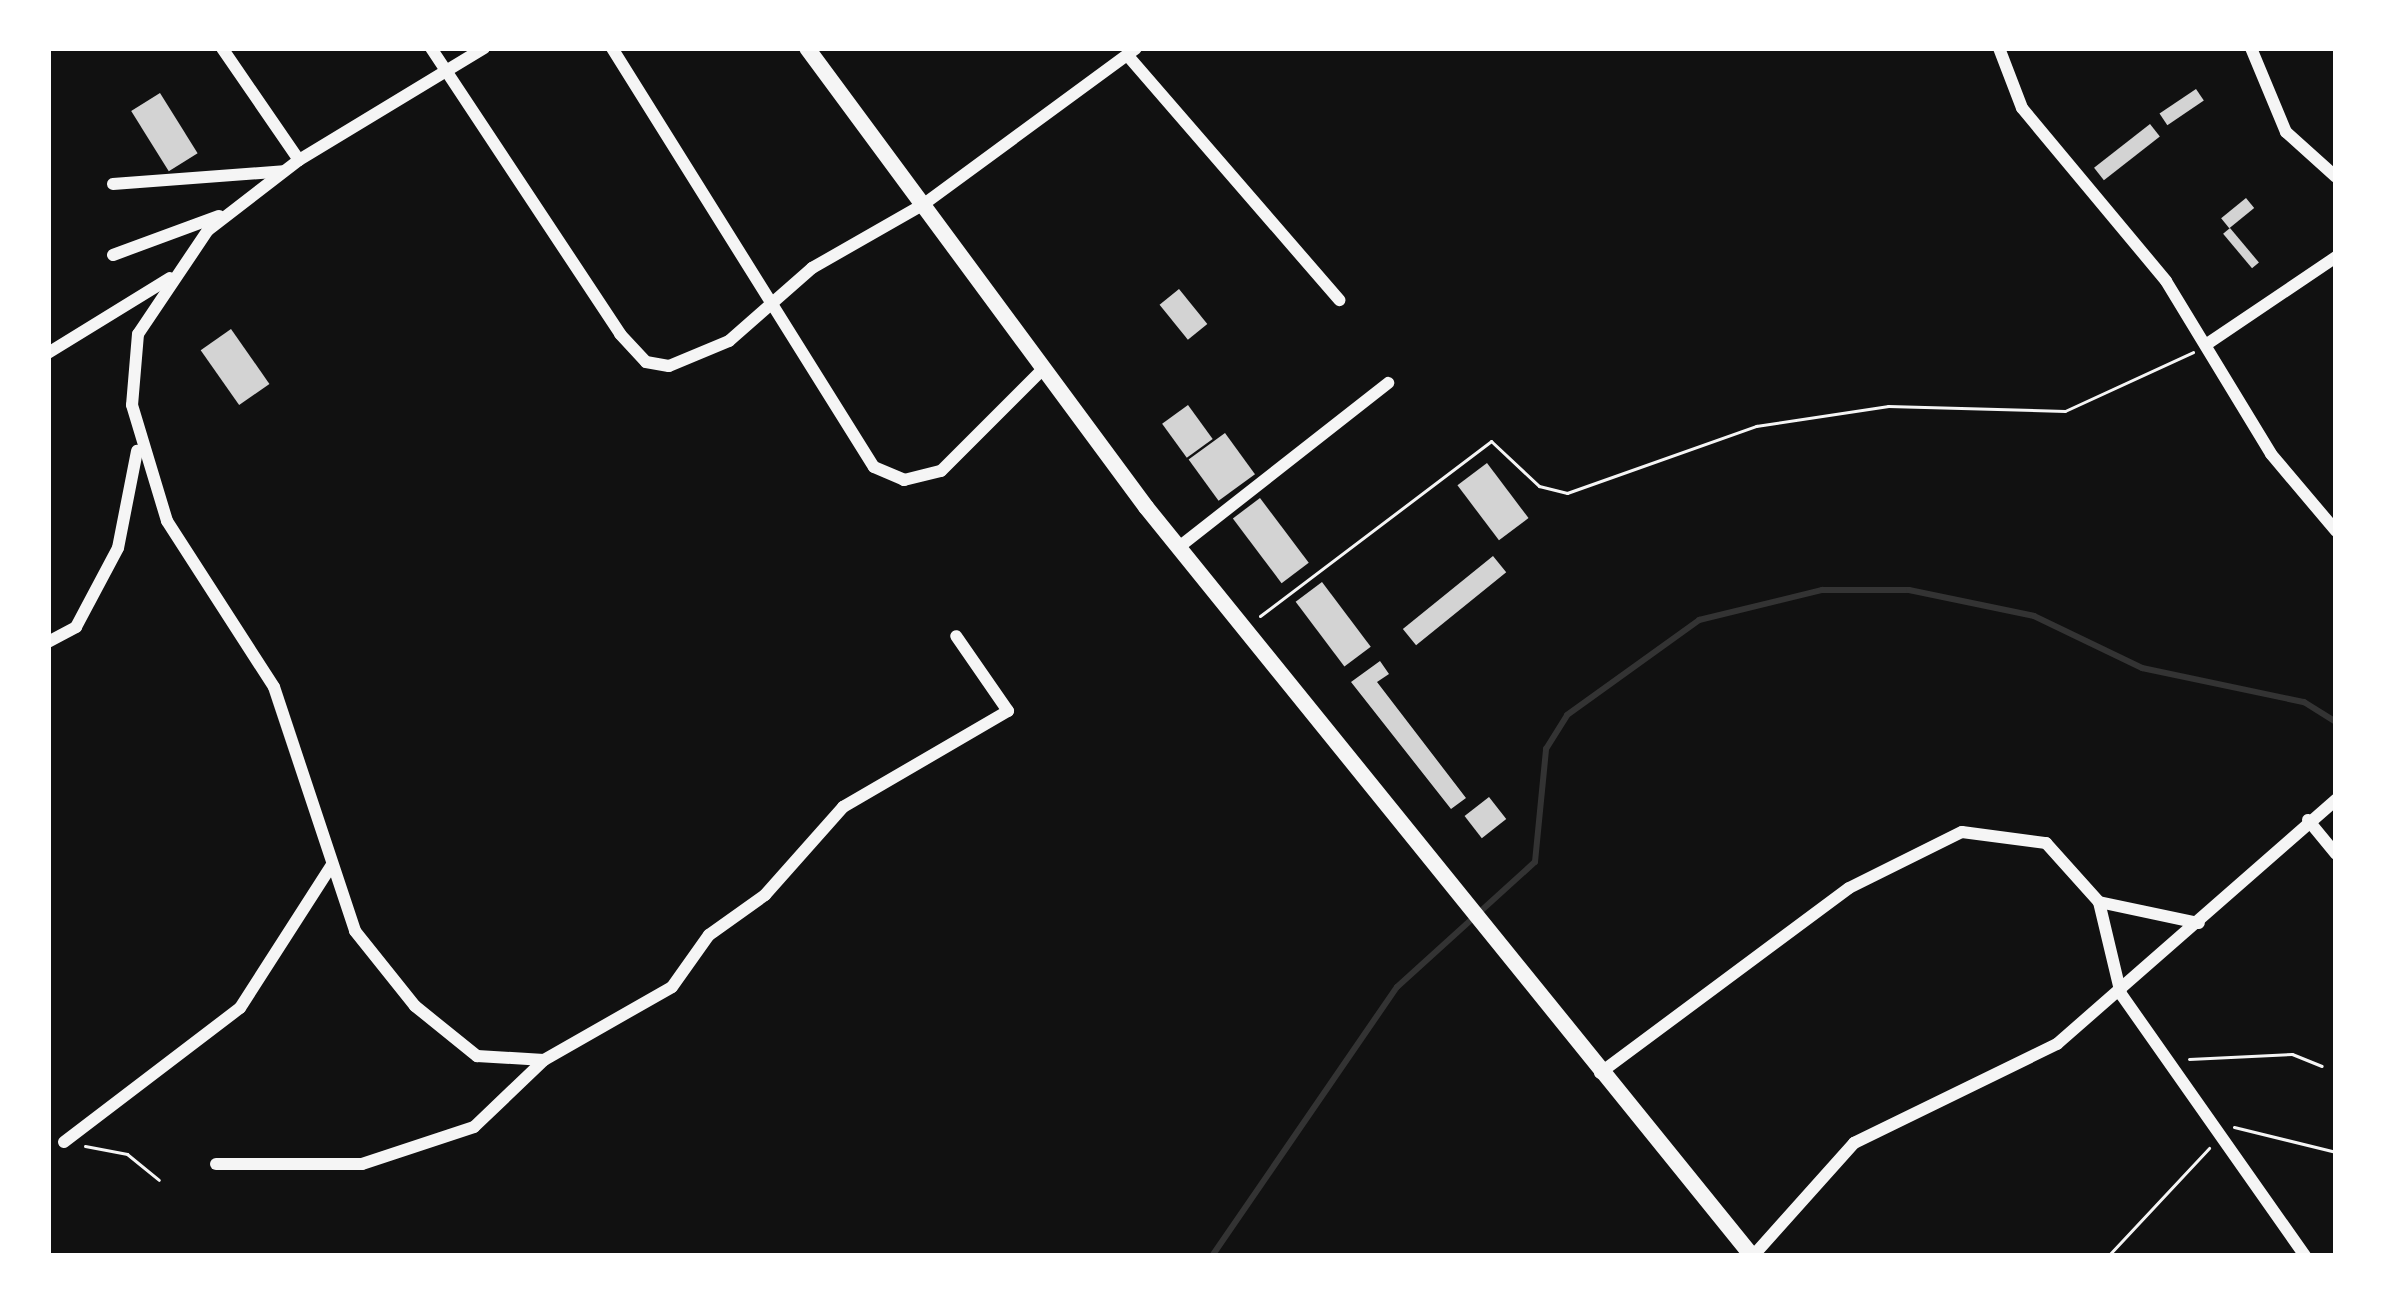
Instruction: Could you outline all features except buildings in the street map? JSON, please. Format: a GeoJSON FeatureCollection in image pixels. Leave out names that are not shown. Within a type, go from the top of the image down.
{"type":"FeatureCollection","features":[{"type":"Feature","properties":{"kind":"main road"},"geometry":{"type":"LineString","coordinates":[[807,48],[1179,547],[1600,1073],[1753,1256]]}},
{"type":"Feature","properties":{"kind":"street"},"geometry":{"type":"LineString","coordinates":[[222,48],[299,160]]}},
{"type":"Feature","properties":{"kind":"street"},"geometry":{"type":"LineString","coordinates":[[431,48],[646,362],[702,356],[770,311],[812,268],[924,204],[1132,52],[1339,300]]}},
{"type":"Feature","properties":{"kind":"street"},"geometry":{"type":"LineString","coordinates":[[48,642],[76,627],[118,548],[137,438],[138,334],[171,277],[226,214],[299,160],[484,48]]}},
{"type":"Feature","properties":{"kind":"street"},"geometry":{"type":"LineString","coordinates":[[612,48],[862,454],[904,480],[941,471],[1043,368]]}},
{"type":"Feature","properties":{"kind":"street"},"geometry":{"type":"LineString","coordinates":[[1999,48],[2021,108],[2207,344],[2271,454],[2336,531]]}},
{"type":"Feature","properties":{"kind":"street"},"geometry":{"type":"LineString","coordinates":[[2251,48],[2285,132],[2336,177]]}},
{"type":"Feature","properties":{"kind":"street"},"geometry":{"type":"LineString","coordinates":[[113,184],[284,171]]}},
{"type":"Feature","properties":{"kind":"street"},"geometry":{"type":"LineString","coordinates":[[112,255],[226,214]]}},
{"type":"Feature","properties":{"kind":"street"},"geometry":{"type":"LineString","coordinates":[[2207,344],[2336,257]]}},
{"type":"Feature","properties":{"kind":"street"},"geometry":{"type":"LineString","coordinates":[[48,353],[171,277]]}},
{"type":"Feature","properties":{"kind":"street"},"geometry":{"type":"LineString","coordinates":[[1179,547],[1388,383]]}},
{"type":"Feature","properties":{"kind":"street"},"geometry":{"type":"LineString","coordinates":[[137,438],[167,521],[274,687],[355,931],[415,1006],[477,1056],[544,1060]]}},
{"type":"Feature","properties":{"kind":"street"},"geometry":{"type":"LineString","coordinates":[[216,1164],[381,1160],[488,1118],[544,1060],[672,987],[709,935],[765,895],[843,807],[1008,711],[956,636]]}},
{"type":"Feature","properties":{"kind":"street"},"geometry":{"type":"LineString","coordinates":[[1753,1256],[1855,1143],[2016,1069],[2121,994],[2308,820],[2336,800]]}},
{"type":"Feature","properties":{"kind":"street"},"geometry":{"type":"LineString","coordinates":[[2308,820],[2336,854]]}},
{"type":"Feature","properties":{"kind":"street"},"geometry":{"type":"LineString","coordinates":[[1600,1073],[1849,888],[1949,836],[2046,843],[2099,902],[2121,994],[2305,1256]]}},
{"type":"Feature","properties":{"kind":"street"},"geometry":{"type":"LineString","coordinates":[[64,1142],[240,1008],[331,866]]}},
{"type":"Feature","properties":{"kind":"street"},"geometry":{"type":"LineString","coordinates":[[2099,902],[2199,923]]}},
{"type":"Feature","properties":{"kind":"path"},"geometry":{"type":"LineString","coordinates":[[1245,628],[1491,441],[1539,486],[1567,493],[1756,426],[1888,406],[2079,408],[2207,344]]}},
{"type":"Feature","properties":{"kind":"path"},"geometry":{"type":"LineString","coordinates":[[2163,1056],[2292,1054],[2322,1066]]}},
{"type":"Feature","properties":{"kind":"path"},"geometry":{"type":"LineString","coordinates":[[2209,1121],[2336,1152]]}},
{"type":"Feature","properties":{"kind":"path"},"geometry":{"type":"LineString","coordinates":[[2108,1256],[2220,1135]]}},
{"type":"Feature","properties":{"kind":"path"},"geometry":{"type":"LineString","coordinates":[[64,1142],[128,1154],[159,1180]]}},
{"type":"Feature","properties":{"kind":"waterway"},"geometry":{"type":"LineString","coordinates":[[1212,1256],[1397,987],[1535,862],[1546,749],[1567,715],[1699,620],[1822,590],[1909,590],[2034,616],[2142,668],[2304,702],[2336,722]]}}]}
